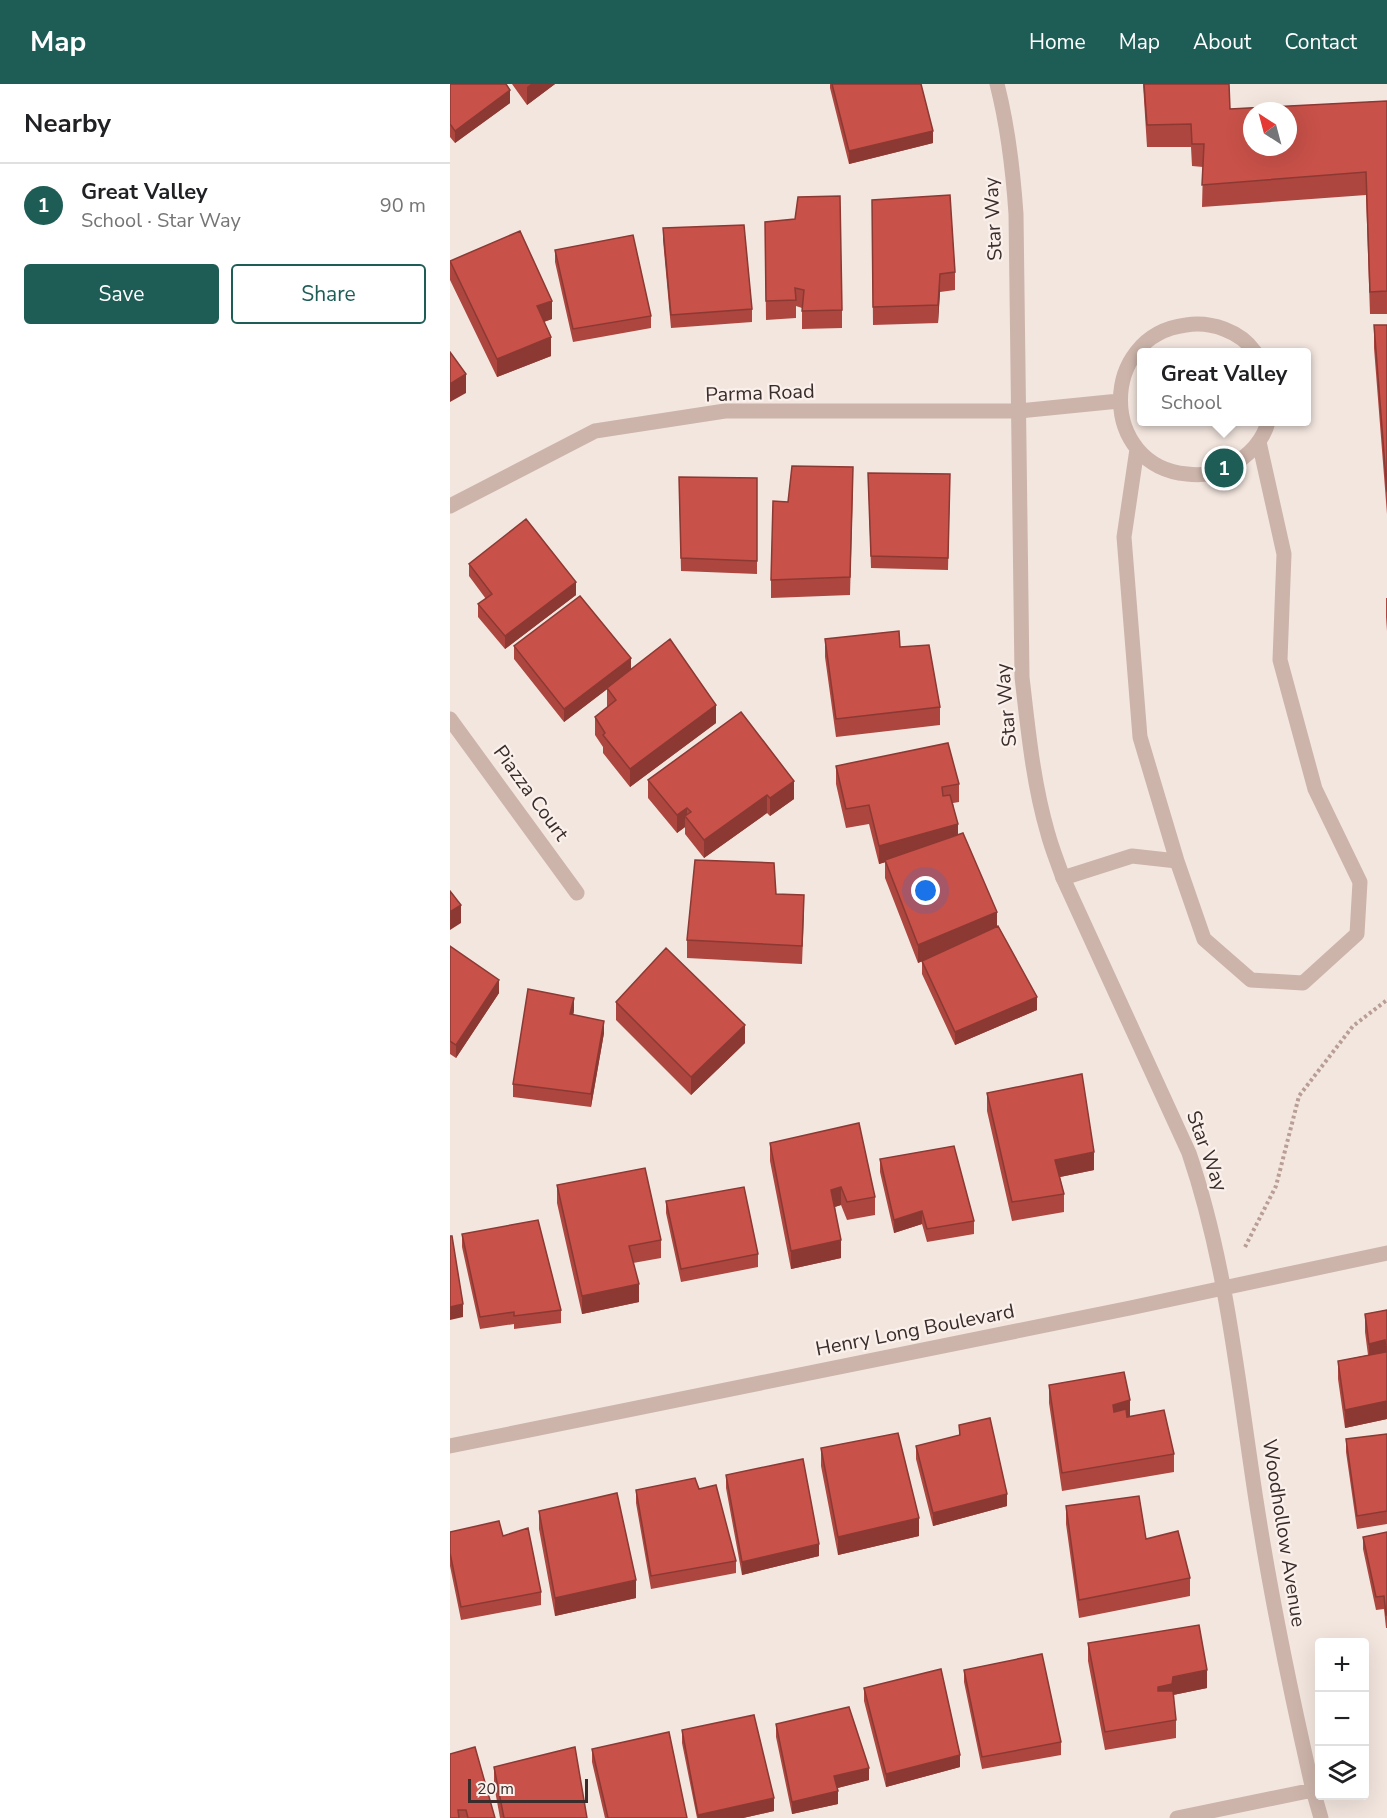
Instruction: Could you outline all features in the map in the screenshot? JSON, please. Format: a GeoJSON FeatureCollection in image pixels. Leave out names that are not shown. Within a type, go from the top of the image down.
{"type":"FeatureCollection","features":[{"type":"Feature","properties":{"kind":"street","name":"Star Way"},"geometry":{"type":"LineString","coordinates":[[997,84],[1004,108],[1016,214],[1022,677],[1029,742],[1038,794],[1063,878],[1188,1153],[1202,1191],[1224,1288]]}},
{"type":"Feature","properties":{"kind":"street"},"geometry":{"type":"LineString","coordinates":[[1141,348],[1161,332],[1176,326],[1193,324],[1209,325],[1225,330],[1239,337],[1251,348]]}},
{"type":"Feature","properties":{"kind":"street"},"geometry":{"type":"LineString","coordinates":[[1137,352],[1126,368],[1119,401],[1124,426],[1137,449],[1155,464],[1176,473],[1200,476],[1223,471],[1243,459],[1259,442],[1266,426]]}},
{"type":"Feature","properties":{"kind":"street","name":"Parma Road"},"geometry":{"type":"LineString","coordinates":[[450,506],[596,431],[725,411],[1019,411],[1119,401]]}},
{"type":"Feature","properties":{"kind":"street"},"geometry":{"type":"LineString","coordinates":[[1137,449],[1125,537],[1140,737],[1177,861],[1204,939],[1251,980],[1303,983],[1357,934],[1360,882],[1315,789],[1280,660],[1284,554],[1259,442]]}},
{"type":"Feature","properties":{"kind":"street","name":"Piazza Court"},"geometry":{"type":"LineString","coordinates":[[450,719],[577,893]]}},
{"type":"Feature","properties":{"kind":"street"},"geometry":{"type":"LineString","coordinates":[[1063,878],[1132,856],[1177,861]]}},
{"type":"Feature","properties":{"kind":"street","name":"Henry Long Boulevard"},"geometry":{"type":"LineString","coordinates":[[450,1446],[1387,1253]]}},
{"type":"Feature","properties":{"kind":"street","name":"Woodhollow Avenue"},"geometry":{"type":"LineString","coordinates":[[1224,1288],[1274,1613],[1321,1818]]}},
{"type":"Feature","properties":{"kind":"street"},"geometry":{"type":"LineString","coordinates":[[1177,1818],[1313,1790]]}},
{"type":"Feature","properties":{"kind":"path"},"geometry":{"type":"LineString","coordinates":[[1224,1288],[1276,1186],[1299,1096],[1353,1026],[1387,1000]]}},
{"type":"Feature","properties":{"kind":"building"},"geometry":{"type":"Polygon","coordinates":[[[450,84],[506,84],[510,90],[455,131],[450,124],[450,84]]]}},
{"type":"Feature","properties":{"kind":"building"},"geometry":{"type":"Polygon","coordinates":[[[832,84],[921,84],[933,131],[849,151],[832,84]]]}},
{"type":"Feature","properties":{"kind":"building"},"geometry":{"type":"Polygon","coordinates":[[[1144,84],[1229,84],[1230,109],[1243,108],[1243,156],[1297,156],[1297,106],[1387,101],[1387,291],[1370,292],[1366,172],[1202,185],[1204,144],[1192,144],[1191,124],[1147,125],[1144,84]]]}},
{"type":"Feature","properties":{"kind":"building"},"geometry":{"type":"Polygon","coordinates":[[[950,195],[955,272],[940,274],[938,305],[873,307],[872,200],[950,195]]]}},
{"type":"Feature","properties":{"kind":"building"},"geometry":{"type":"Polygon","coordinates":[[[840,196],[842,310],[802,311],[804,290],[795,288],[796,300],[766,301],[765,222],[795,219],[798,197],[840,196]]]}},
{"type":"Feature","properties":{"kind":"building"},"geometry":{"type":"Polygon","coordinates":[[[744,225],[752,309],[671,315],[663,228],[744,225]]]}},
{"type":"Feature","properties":{"kind":"building"},"geometry":{"type":"Polygon","coordinates":[[[520,231],[552,301],[537,306],[551,337],[497,359],[450,261],[520,231]]]}},
{"type":"Feature","properties":{"kind":"building"},"geometry":{"type":"Polygon","coordinates":[[[633,235],[651,316],[573,329],[555,250],[633,235]]]}},
{"type":"Feature","properties":{"kind":"building"},"geometry":{"type":"Polygon","coordinates":[[[1374,325],[1387,325],[1387,492],[1374,325]]]}},
{"type":"Feature","properties":{"kind":"building"},"geometry":{"type":"Polygon","coordinates":[[[450,352],[466,374],[450,384],[450,352]]]}},
{"type":"Feature","properties":{"kind":"building"},"geometry":{"type":"Polygon","coordinates":[[[792,466],[853,467],[850,577],[771,580],[773,501],[788,502],[792,466]]]}},
{"type":"Feature","properties":{"kind":"building"},"geometry":{"type":"Polygon","coordinates":[[[868,473],[950,474],[948,558],[871,556],[868,473]]]}},
{"type":"Feature","properties":{"kind":"building"},"geometry":{"type":"Polygon","coordinates":[[[679,477],[757,478],[757,561],[681,558],[679,477]]]}},
{"type":"Feature","properties":{"kind":"building"},"geometry":{"type":"Polygon","coordinates":[[[526,519],[576,582],[505,636],[478,604],[492,594],[469,564],[526,519]]]}},
{"type":"Feature","properties":{"kind":"building"},"geometry":{"type":"Polygon","coordinates":[[[580,596],[631,658],[564,709],[514,646],[580,596]]]}},
{"type":"Feature","properties":{"kind":"building"},"geometry":{"type":"Polygon","coordinates":[[[899,631],[900,647],[929,645],[940,707],[836,719],[825,639],[899,631]]]}},
{"type":"Feature","properties":{"kind":"building"},"geometry":{"type":"Polygon","coordinates":[[[670,639],[716,705],[630,769],[603,735],[605,733],[595,717],[616,700],[607,688],[670,639]]]}},
{"type":"Feature","properties":{"kind":"building"},"geometry":{"type":"Polygon","coordinates":[[[741,712],[794,781],[770,798],[767,795],[704,840],[685,816],[691,812],[687,808],[677,815],[648,780],[741,712]]]}},
{"type":"Feature","properties":{"kind":"building"},"geometry":{"type":"Polygon","coordinates":[[[948,743],[959,784],[942,787],[943,796],[950,795],[958,824],[879,846],[869,805],[846,809],[836,766],[948,743]]]}},
{"type":"Feature","properties":{"kind":"building"},"geometry":{"type":"Polygon","coordinates":[[[963,833],[997,912],[918,945],[885,860],[963,833]]]}},
{"type":"Feature","properties":{"kind":"building"},"geometry":{"type":"Polygon","coordinates":[[[695,860],[774,863],[776,894],[804,895],[802,946],[687,940],[695,860]]]}},
{"type":"Feature","properties":{"kind":"building"},"geometry":{"type":"Polygon","coordinates":[[[450,891],[461,905],[450,912],[450,891]]]}},
{"type":"Feature","properties":{"kind":"building"},"geometry":{"type":"Polygon","coordinates":[[[998,926],[1037,997],[955,1032],[922,961],[998,926]]]}},
{"type":"Feature","properties":{"kind":"building"},"geometry":{"type":"Polygon","coordinates":[[[450,946],[499,980],[456,1045],[450,1041],[450,946]]]}},
{"type":"Feature","properties":{"kind":"building"},"geometry":{"type":"Polygon","coordinates":[[[666,948],[745,1025],[691,1077],[616,1002],[666,948]]]}},
{"type":"Feature","properties":{"kind":"building"},"geometry":{"type":"Polygon","coordinates":[[[528,989],[574,998],[570,1014],[604,1021],[591,1094],[513,1084],[528,989]]]}},
{"type":"Feature","properties":{"kind":"building"},"geometry":{"type":"Polygon","coordinates":[[[1082,1074],[1094,1152],[1055,1160],[1064,1194],[1012,1202],[987,1093],[1082,1074]]]}},
{"type":"Feature","properties":{"kind":"building"},"geometry":{"type":"Polygon","coordinates":[[[859,1123],[875,1197],[847,1202],[841,1187],[831,1190],[841,1240],[791,1251],[770,1143],[859,1123]]]}},
{"type":"Feature","properties":{"kind":"building"},"geometry":{"type":"Polygon","coordinates":[[[954,1146],[974,1221],[927,1229],[922,1211],[894,1220],[880,1159],[954,1146]]]}},
{"type":"Feature","properties":{"kind":"building"},"geometry":{"type":"Polygon","coordinates":[[[645,1168],[661,1240],[629,1246],[639,1284],[582,1296],[557,1185],[645,1168]]]}},
{"type":"Feature","properties":{"kind":"building"},"geometry":{"type":"Polygon","coordinates":[[[744,1187],[758,1254],[681,1269],[666,1201],[744,1187]]]}},
{"type":"Feature","properties":{"kind":"building"},"geometry":{"type":"Polygon","coordinates":[[[538,1220],[561,1310],[514,1316],[514,1312],[480,1317],[462,1234],[538,1220]]]}},
{"type":"Feature","properties":{"kind":"building"},"geometry":{"type":"Polygon","coordinates":[[[450,1236],[452,1236],[463,1304],[450,1307],[450,1236]]]}},
{"type":"Feature","properties":{"kind":"building"},"geometry":{"type":"Polygon","coordinates":[[[1387,1310],[1387,1401],[1345,1410],[1338,1361],[1386,1352],[1385,1340],[1369,1344],[1365,1314],[1387,1310]]]}},
{"type":"Feature","properties":{"kind":"building"},"geometry":{"type":"Polygon","coordinates":[[[1124,1372],[1130,1400],[1113,1405],[1114,1412],[1126,1409],[1127,1417],[1164,1410],[1174,1454],[1062,1473],[1049,1385],[1124,1372]]]}},
{"type":"Feature","properties":{"kind":"building"},"geometry":{"type":"Polygon","coordinates":[[[990,1418],[1007,1494],[933,1513],[916,1446],[960,1435],[959,1425],[990,1418]]]}},
{"type":"Feature","properties":{"kind":"building"},"geometry":{"type":"Polygon","coordinates":[[[898,1433],[919,1518],[838,1537],[821,1448],[898,1433]]]}},
{"type":"Feature","properties":{"kind":"building"},"geometry":{"type":"Polygon","coordinates":[[[1387,1434],[1387,1511],[1357,1516],[1346,1439],[1387,1434]]]}},
{"type":"Feature","properties":{"kind":"building"},"geometry":{"type":"Polygon","coordinates":[[[803,1459],[819,1544],[742,1562],[726,1475],[803,1459]]]}},
{"type":"Feature","properties":{"kind":"building"},"geometry":{"type":"Polygon","coordinates":[[[695,1478],[699,1489],[716,1485],[736,1561],[651,1576],[636,1490],[695,1478]]]}},
{"type":"Feature","properties":{"kind":"building"},"geometry":{"type":"Polygon","coordinates":[[[617,1493],[636,1580],[555,1598],[539,1511],[617,1493]]]}},
{"type":"Feature","properties":{"kind":"building"},"geometry":{"type":"Polygon","coordinates":[[[1139,1496],[1146,1539],[1178,1531],[1190,1578],[1079,1600],[1066,1506],[1139,1496]]]}},
{"type":"Feature","properties":{"kind":"building"},"geometry":{"type":"Polygon","coordinates":[[[499,1521],[503,1536],[528,1528],[541,1592],[461,1607],[450,1553],[450,1532],[499,1521]]]}},
{"type":"Feature","properties":{"kind":"building"},"geometry":{"type":"Polygon","coordinates":[[[1387,1532],[1386,1615],[1384,1596],[1376,1597],[1363,1537],[1387,1532]]]}},
{"type":"Feature","properties":{"kind":"building"},"geometry":{"type":"Polygon","coordinates":[[[1199,1625],[1207,1670],[1173,1677],[1172,1684],[1158,1687],[1158,1691],[1173,1691],[1176,1720],[1105,1732],[1088,1643],[1199,1625]]]}},
{"type":"Feature","properties":{"kind":"building"},"geometry":{"type":"Polygon","coordinates":[[[1042,1654],[1061,1742],[982,1757],[964,1670],[1042,1654]]]}},
{"type":"Feature","properties":{"kind":"building"},"geometry":{"type":"Polygon","coordinates":[[[941,1669],[960,1755],[886,1774],[864,1688],[941,1669]]]}},
{"type":"Feature","properties":{"kind":"building"},"geometry":{"type":"Polygon","coordinates":[[[849,1707],[869,1768],[834,1776],[838,1791],[792,1802],[776,1724],[849,1707]]]}},
{"type":"Feature","properties":{"kind":"building"},"geometry":{"type":"Polygon","coordinates":[[[754,1715],[774,1798],[698,1815],[682,1730],[754,1715]]]}},
{"type":"Feature","properties":{"kind":"building"},"geometry":{"type":"Polygon","coordinates":[[[669,1732],[687,1818],[608,1818],[592,1749],[669,1732]]]}},
{"type":"Feature","properties":{"kind":"building"},"geometry":{"type":"Polygon","coordinates":[[[475,1747],[495,1818],[468,1818],[466,1810],[458,1810],[459,1818],[450,1818],[450,1754],[475,1747]]]}},
{"type":"Feature","properties":{"kind":"building"},"geometry":{"type":"Polygon","coordinates":[[[575,1747],[587,1818],[504,1818],[494,1767],[575,1747]]]}},
{"type":"Feature","properties":{"kind":"place","name":"Great Valley"},"geometry":{"type":"Point","coordinates":[1224,468]}}]}
